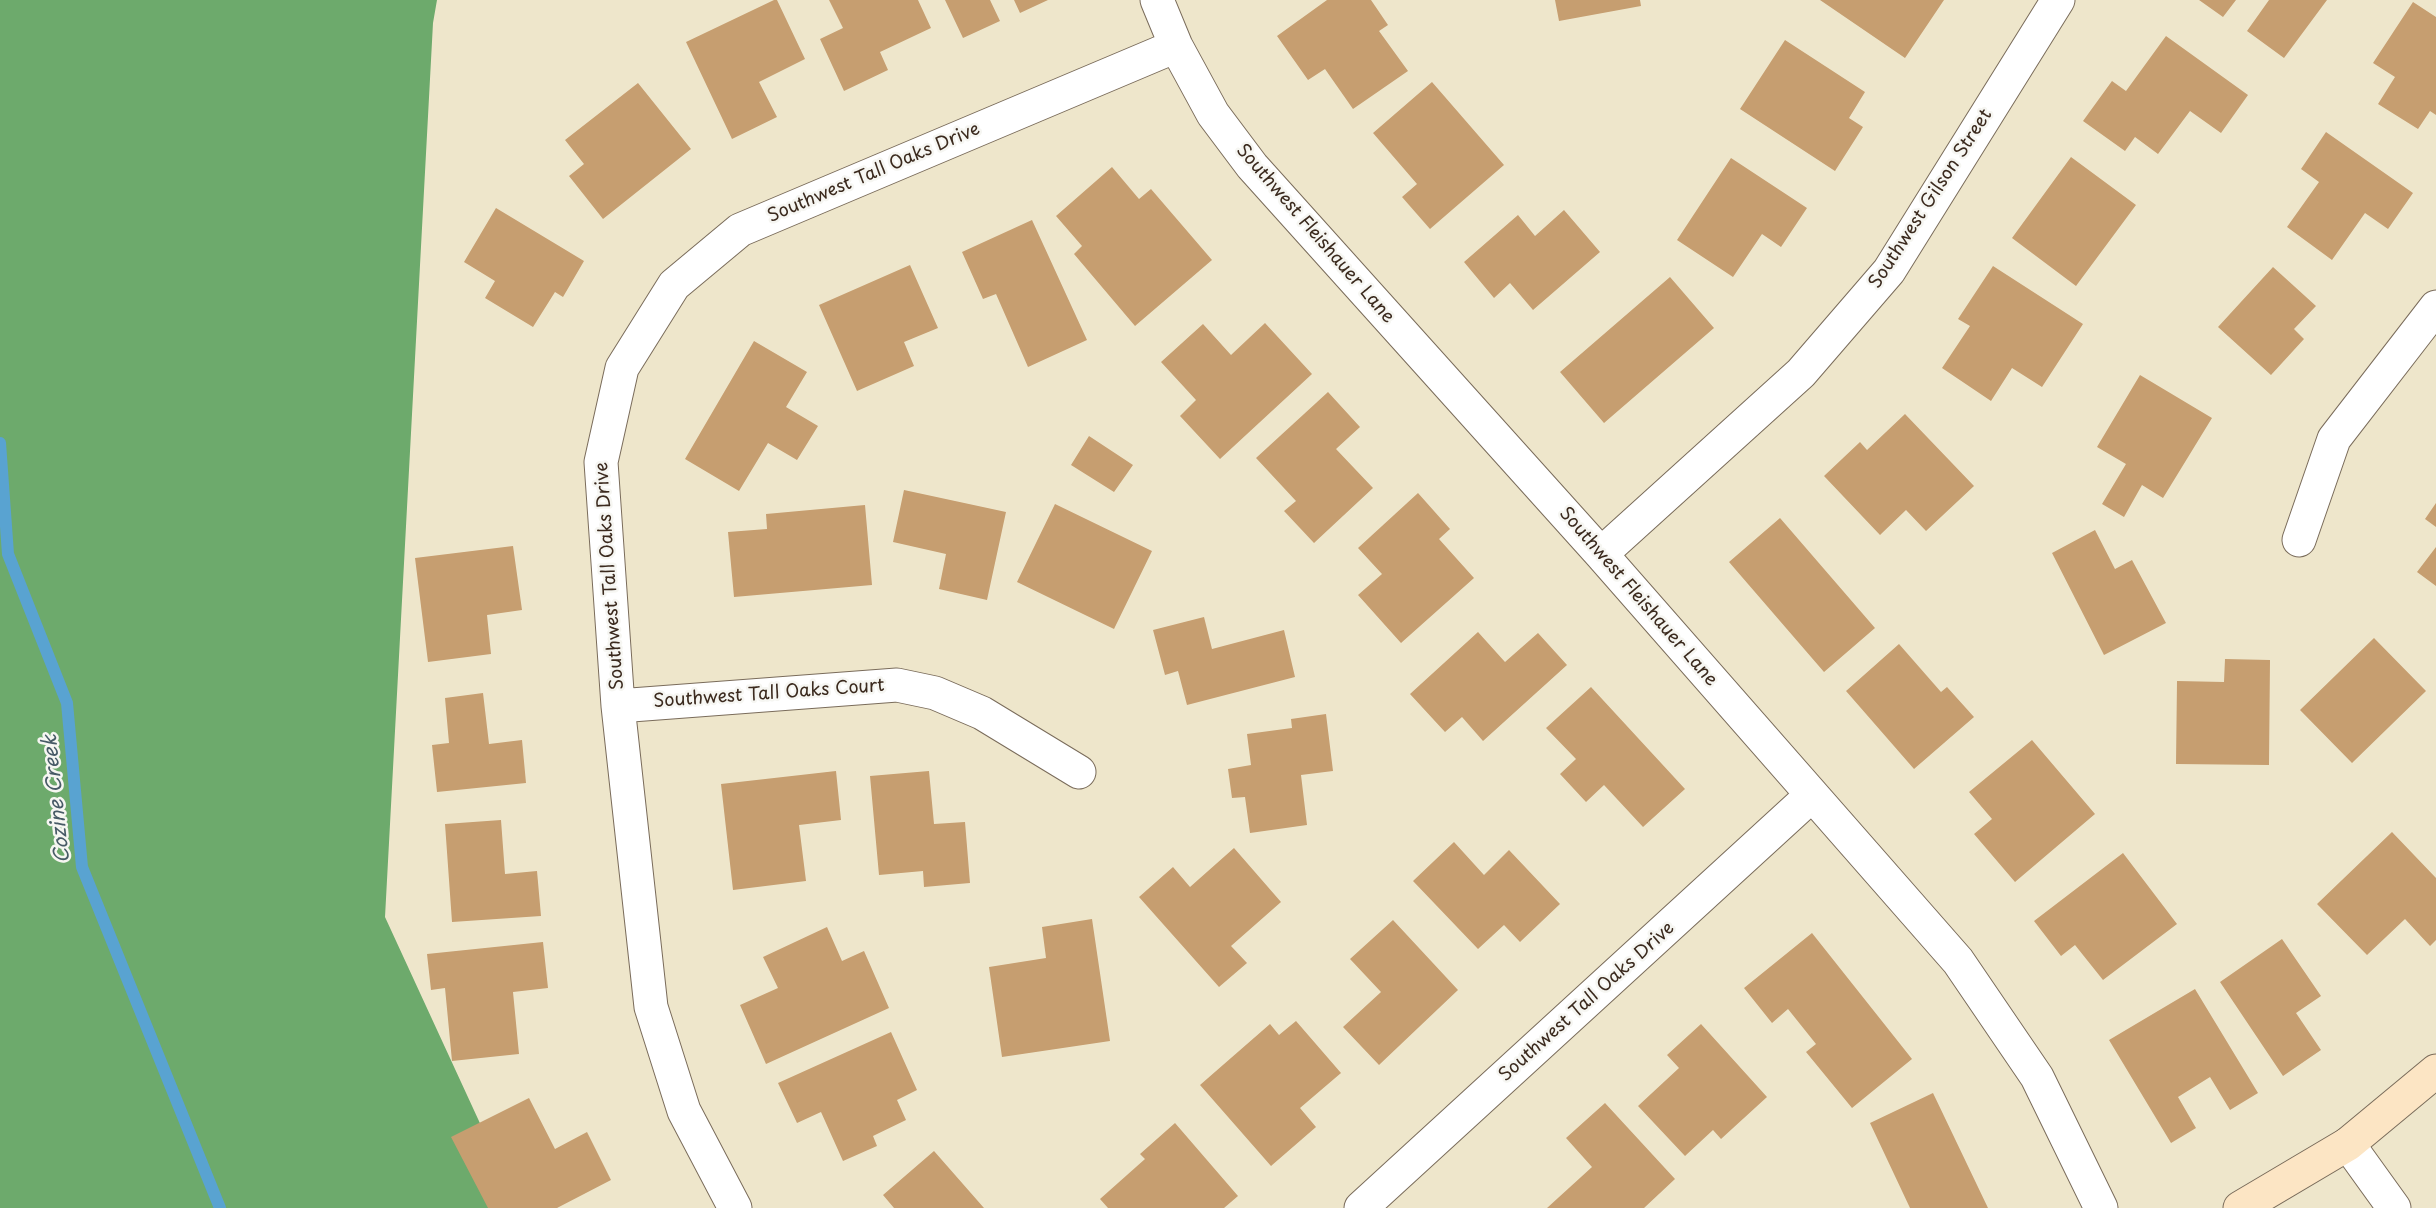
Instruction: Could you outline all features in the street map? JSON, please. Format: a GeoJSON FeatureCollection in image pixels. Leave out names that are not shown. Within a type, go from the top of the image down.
{"type":"FeatureCollection","features":[{"type":"Feature","properties":{"kind":"street","name":"Southwest Fleishauer Lane"},"geometry":{"type":"LineString","coordinates":[[1157,0],[1176,46],[1213,114],[1252,166],[1601,554],[1958,961],[2037,1077],[2101,1208]]}},
{"type":"Feature","properties":{"kind":"street","name":"Southwest Gilson Street"},"geometry":{"type":"LineString","coordinates":[[1601,554],[1801,374],[1889,271],[2058,0]]}},
{"type":"Feature","properties":{"kind":"street","name":"Southwest Tall Oaks Drive"},"geometry":{"type":"LineString","coordinates":[[735,1208],[684,1111],[651,1007],[618,706],[601,462],[622,368],[674,285],[740,230],[1176,46]]}},
{"type":"Feature","properties":{"kind":"street"},"geometry":{"type":"LineString","coordinates":[[2299,540],[2334,439],[2436,307]]}},
{"type":"Feature","properties":{"kind":"street","name":"Southwest Tall Oaks Court"},"geometry":{"type":"LineString","coordinates":[[618,706],[897,684],[935,693],[982,713],[1079,772]]}},
{"type":"Feature","properties":{"kind":"street","name":"Southwest Tall Oaks Drive"},"geometry":{"type":"LineString","coordinates":[[1361,1208],[1812,795]]}},
{"type":"Feature","properties":{"kind":"street"},"geometry":{"type":"LineString","coordinates":[[2240,1208],[2348,1144],[2436,1071]]}},
{"type":"Feature","properties":{"kind":"street"},"geometry":{"type":"LineString","coordinates":[[2348,1144],[2394,1208]]}},
{"type":"Feature","properties":{"kind":"green space"},"geometry":{"type":"Polygon","coordinates":[[[0,0],[437,0],[433,23],[385,917],[519,1208],[0,1208],[0,0]]]}},
{"type":"Feature","properties":{"kind":"building"},"geometry":{"type":"Polygon","coordinates":[[[777,0],[805,59],[759,82],[777,117],[732,139],[686,42],[777,0]]]}},
{"type":"Feature","properties":{"kind":"building"},"geometry":{"type":"Polygon","coordinates":[[[829,0],[918,0],[931,28],[880,52],[888,70],[844,91],[820,39],[843,28],[829,0]]]}},
{"type":"Feature","properties":{"kind":"building"},"geometry":{"type":"Polygon","coordinates":[[[945,0],[990,0],[1000,21],[963,38],[945,0]]]}},
{"type":"Feature","properties":{"kind":"building"},"geometry":{"type":"Polygon","coordinates":[[[1014,0],[1048,0],[1020,13],[1014,0]]]}},
{"type":"Feature","properties":{"kind":"building"},"geometry":{"type":"Polygon","coordinates":[[[1327,0],[1371,0],[1388,25],[1379,31],[1408,71],[1353,109],[1325,69],[1308,80],[1277,36],[1327,0]]]}},
{"type":"Feature","properties":{"kind":"building"},"geometry":{"type":"Polygon","coordinates":[[[1555,0],[1640,0],[1641,6],[1559,21],[1555,0]]]}},
{"type":"Feature","properties":{"kind":"building"},"geometry":{"type":"Polygon","coordinates":[[[1820,0],[1944,0],[1905,58],[1820,0]]]}},
{"type":"Feature","properties":{"kind":"building"},"geometry":{"type":"Polygon","coordinates":[[[2199,0],[2236,0],[2223,17],[2199,0]]]}},
{"type":"Feature","properties":{"kind":"building"},"geometry":{"type":"Polygon","coordinates":[[[2269,0],[2327,0],[2284,58],[2247,31],[2269,0]]]}},
{"type":"Feature","properties":{"kind":"building"},"geometry":{"type":"Polygon","coordinates":[[[2413,2],[2436,17],[2436,115],[2430,111],[2418,129],[2378,104],[2395,77],[2373,63],[2413,2]]]}},
{"type":"Feature","properties":{"kind":"building"},"geometry":{"type":"Polygon","coordinates":[[[2166,36],[2248,95],[2221,133],[2190,111],[2158,154],[2135,137],[2125,151],[2083,121],[2112,81],[2126,91],[2166,36]]]}},
{"type":"Feature","properties":{"kind":"building"},"geometry":{"type":"Polygon","coordinates":[[[1785,40],[1865,92],[1849,118],[1863,127],[1835,171],[1740,109],[1785,40]]]}},
{"type":"Feature","properties":{"kind":"building"},"geometry":{"type":"Polygon","coordinates":[[[1432,82],[1504,165],[1430,229],[1402,197],[1417,184],[1373,133],[1432,82]]]}},
{"type":"Feature","properties":{"kind":"building"},"geometry":{"type":"Polygon","coordinates":[[[638,83],[691,149],[603,219],[569,176],[584,164],[565,140],[638,83]]]}},
{"type":"Feature","properties":{"kind":"building"},"geometry":{"type":"Polygon","coordinates":[[[2326,132],[2413,193],[2388,229],[2365,213],[2332,260],[2287,227],[2319,182],[2301,169],[2326,132]]]}},
{"type":"Feature","properties":{"kind":"building"},"geometry":{"type":"Polygon","coordinates":[[[2071,157],[2136,205],[2076,286],[2012,238],[2071,157]]]}},
{"type":"Feature","properties":{"kind":"building"},"geometry":{"type":"Polygon","coordinates":[[[1731,158],[1807,208],[1781,247],[1762,234],[1733,277],[1677,240],[1731,158]]]}},
{"type":"Feature","properties":{"kind":"building"},"geometry":{"type":"Polygon","coordinates":[[[1112,167],[1139,199],[1151,189],[1212,260],[1135,326],[1074,254],[1082,246],[1056,216],[1112,167]]]}},
{"type":"Feature","properties":{"kind":"building"},"geometry":{"type":"Polygon","coordinates":[[[496,208],[584,261],[563,297],[555,292],[533,327],[485,298],[495,281],[464,262],[496,208]]]}},
{"type":"Feature","properties":{"kind":"building"},"geometry":{"type":"Polygon","coordinates":[[[1564,210],[1600,252],[1533,310],[1510,283],[1494,298],[1464,262],[1518,215],[1535,236],[1564,210]]]}},
{"type":"Feature","properties":{"kind":"building"},"geometry":{"type":"Polygon","coordinates":[[[1032,220],[1087,340],[1028,367],[996,294],[983,299],[962,252],[1032,220]]]}},
{"type":"Feature","properties":{"kind":"building"},"geometry":{"type":"Polygon","coordinates":[[[910,265],[938,328],[904,342],[914,366],[857,391],[819,305],[910,265]]]}},
{"type":"Feature","properties":{"kind":"building"},"geometry":{"type":"Polygon","coordinates":[[[1993,266],[2083,324],[2042,387],[2012,368],[1991,401],[1942,368],[1970,326],[1958,319],[1993,266]]]}},
{"type":"Feature","properties":{"kind":"building"},"geometry":{"type":"Polygon","coordinates":[[[2273,267],[2316,306],[2294,329],[2304,339],[2271,375],[2218,327],[2273,267]]]}},
{"type":"Feature","properties":{"kind":"building"},"geometry":{"type":"Polygon","coordinates":[[[1670,277],[1714,328],[1604,423],[1560,372],[1670,277]]]}},
{"type":"Feature","properties":{"kind":"building"},"geometry":{"type":"Polygon","coordinates":[[[1265,323],[1312,374],[1220,459],[1180,416],[1196,400],[1161,362],[1203,324],[1231,355],[1265,323]]]}},
{"type":"Feature","properties":{"kind":"building"},"geometry":{"type":"Polygon","coordinates":[[[754,341],[807,372],[786,407],[818,426],[797,460],[768,443],[739,491],[685,459],[754,341]]]}},
{"type":"Feature","properties":{"kind":"building"},"geometry":{"type":"Polygon","coordinates":[[[2140,375],[2212,418],[2163,498],[2142,485],[2124,517],[2102,504],[2126,464],[2097,447],[2140,375]]]}},
{"type":"Feature","properties":{"kind":"building"},"geometry":{"type":"Polygon","coordinates":[[[1328,392],[1360,427],[1336,449],[1373,488],[1314,543],[1284,511],[1296,501],[1256,458],[1328,392]]]}},
{"type":"Feature","properties":{"kind":"building"},"geometry":{"type":"Polygon","coordinates":[[[1905,414],[1974,486],[1926,531],[1906,510],[1880,535],[1824,476],[1860,442],[1867,450],[1905,414]]]}},
{"type":"Feature","properties":{"kind":"building"},"geometry":{"type":"Polygon","coordinates":[[[1089,436],[1133,465],[1114,492],[1071,465],[1089,436]]]}},
{"type":"Feature","properties":{"kind":"building"},"geometry":{"type":"Polygon","coordinates":[[[904,490],[1006,512],[987,600],[939,589],[946,554],[893,542],[904,490]]]}},
{"type":"Feature","properties":{"kind":"building"},"geometry":{"type":"Polygon","coordinates":[[[1418,493],[1450,529],[1439,539],[1474,578],[1401,643],[1358,595],[1382,574],[1358,548],[1418,493]]]}},
{"type":"Feature","properties":{"kind":"building"},"geometry":{"type":"Polygon","coordinates":[[[2436,503],[2436,527],[2425,519],[2436,503]]]}},
{"type":"Feature","properties":{"kind":"building"},"geometry":{"type":"Polygon","coordinates":[[[1055,504],[1152,551],[1114,629],[1017,582],[1055,504]]]}},
{"type":"Feature","properties":{"kind":"building"},"geometry":{"type":"Polygon","coordinates":[[[865,505],[872,585],[734,597],[728,532],[767,529],[766,514],[865,505]]]}},
{"type":"Feature","properties":{"kind":"building"},"geometry":{"type":"Polygon","coordinates":[[[1780,518],[1875,628],[1824,672],[1729,562],[1780,518]]]}},
{"type":"Feature","properties":{"kind":"building"},"geometry":{"type":"Polygon","coordinates":[[[2095,530],[2115,569],[2132,560],[2166,623],[2104,655],[2052,553],[2095,530]]]}},
{"type":"Feature","properties":{"kind":"building"},"geometry":{"type":"Polygon","coordinates":[[[513,546],[522,610],[487,615],[491,654],[428,662],[415,558],[513,546]]]}},
{"type":"Feature","properties":{"kind":"building"},"geometry":{"type":"Polygon","coordinates":[[[2436,547],[2436,586],[2417,572],[2436,547]]]}},
{"type":"Feature","properties":{"kind":"building"},"geometry":{"type":"Polygon","coordinates":[[[1204,617],[1212,649],[1284,630],[1295,677],[1187,705],[1178,671],[1165,675],[1153,630],[1204,617]]]}},
{"type":"Feature","properties":{"kind":"building"},"geometry":{"type":"Polygon","coordinates":[[[1478,632],[1505,662],[1538,633],[1567,665],[1483,741],[1462,717],[1445,732],[1410,694],[1478,632]]]}},
{"type":"Feature","properties":{"kind":"building"},"geometry":{"type":"Polygon","coordinates":[[[2374,638],[2426,691],[2352,763],[2300,710],[2374,638]]]}},
{"type":"Feature","properties":{"kind":"building"},"geometry":{"type":"Polygon","coordinates":[[[1899,644],[1941,692],[1947,687],[1974,717],[1914,769],[1846,691],[1899,644]]]}},
{"type":"Feature","properties":{"kind":"building"},"geometry":{"type":"Polygon","coordinates":[[[2225,659],[2270,660],[2269,765],[2176,764],[2177,681],[2224,682],[2225,659]]]}},
{"type":"Feature","properties":{"kind":"building"},"geometry":{"type":"Polygon","coordinates":[[[1591,687],[1685,789],[1643,827],[1604,785],[1586,802],[1560,774],[1576,759],[1546,728],[1591,687]]]}},
{"type":"Feature","properties":{"kind":"building"},"geometry":{"type":"Polygon","coordinates":[[[483,693],[489,744],[522,740],[526,783],[437,792],[432,745],[449,743],[445,698],[483,693]]]}},
{"type":"Feature","properties":{"kind":"building"},"geometry":{"type":"Polygon","coordinates":[[[1326,714],[1333,771],[1301,775],[1307,825],[1250,833],[1245,797],[1232,798],[1228,769],[1251,765],[1247,734],[1292,728],[1291,719],[1326,714]]]}},
{"type":"Feature","properties":{"kind":"building"},"geometry":{"type":"Polygon","coordinates":[[[2032,740],[2095,814],[2015,882],[1974,834],[1992,819],[1969,792],[2032,740]]]}},
{"type":"Feature","properties":{"kind":"building"},"geometry":{"type":"Polygon","coordinates":[[[836,771],[841,820],[799,825],[806,881],[733,890],[721,784],[836,771]]]}},
{"type":"Feature","properties":{"kind":"building"},"geometry":{"type":"Polygon","coordinates":[[[929,771],[934,824],[965,822],[970,883],[924,887],[923,871],[879,875],[870,776],[929,771]]]}},
{"type":"Feature","properties":{"kind":"building"},"geometry":{"type":"Polygon","coordinates":[[[501,820],[505,874],[537,871],[541,916],[452,922],[445,824],[501,820]]]}},
{"type":"Feature","properties":{"kind":"building"},"geometry":{"type":"Polygon","coordinates":[[[2392,832],[2436,878],[2436,940],[2430,946],[2405,919],[2367,955],[2317,904],[2392,832]]]}},
{"type":"Feature","properties":{"kind":"building"},"geometry":{"type":"Polygon","coordinates":[[[1454,842],[1484,875],[1509,850],[1560,904],[1520,942],[1504,925],[1478,949],[1413,881],[1454,842]]]}},
{"type":"Feature","properties":{"kind":"building"},"geometry":{"type":"Polygon","coordinates":[[[1234,848],[1281,902],[1231,946],[1247,963],[1219,987],[1139,897],[1173,867],[1190,887],[1234,848]]]}},
{"type":"Feature","properties":{"kind":"building"},"geometry":{"type":"Polygon","coordinates":[[[2123,853],[2177,924],[2103,980],[2075,945],[2061,956],[2034,921],[2123,853]]]}},
{"type":"Feature","properties":{"kind":"building"},"geometry":{"type":"Polygon","coordinates":[[[1092,919],[1110,1041],[1002,1057],[989,967],[1046,958],[1042,927],[1092,919]]]}},
{"type":"Feature","properties":{"kind":"building"},"geometry":{"type":"Polygon","coordinates":[[[1393,920],[1458,990],[1379,1065],[1343,1027],[1381,992],[1350,959],[1393,920]]]}},
{"type":"Feature","properties":{"kind":"building"},"geometry":{"type":"Polygon","coordinates":[[[827,927],[842,961],[864,951],[889,1008],[766,1064],[740,1005],[778,988],[763,957],[827,927]]]}},
{"type":"Feature","properties":{"kind":"building"},"geometry":{"type":"Polygon","coordinates":[[[1812,933],[1912,1059],[1852,1108],[1806,1052],[1816,1044],[1788,1009],[1772,1023],[1744,988],[1812,933]]]}},
{"type":"Feature","properties":{"kind":"building"},"geometry":{"type":"Polygon","coordinates":[[[2282,939],[2321,996],[2296,1013],[2321,1050],[2283,1076],[2220,982],[2282,939]]]}},
{"type":"Feature","properties":{"kind":"building"},"geometry":{"type":"Polygon","coordinates":[[[543,942],[548,988],[513,992],[519,1054],[452,1061],[445,988],[431,990],[427,954],[543,942]]]}},
{"type":"Feature","properties":{"kind":"building"},"geometry":{"type":"Polygon","coordinates":[[[2195,989],[2258,1093],[2230,1110],[2210,1077],[2178,1097],[2196,1128],[2171,1143],[2109,1040],[2195,989]]]}},
{"type":"Feature","properties":{"kind":"building"},"geometry":{"type":"Polygon","coordinates":[[[1296,1021],[1341,1073],[1300,1108],[1316,1127],[1271,1166],[1200,1085],[1270,1024],[1279,1035],[1296,1021]]]}},
{"type":"Feature","properties":{"kind":"building"},"geometry":{"type":"Polygon","coordinates":[[[1701,1024],[1767,1097],[1721,1139],[1713,1130],[1685,1156],[1638,1106],[1679,1068],[1667,1055],[1701,1024]]]}},
{"type":"Feature","properties":{"kind":"building"},"geometry":{"type":"Polygon","coordinates":[[[891,1032],[917,1090],[897,1100],[906,1120],[873,1136],[877,1146],[843,1161],[821,1112],[797,1123],[778,1083],[891,1032]]]}},
{"type":"Feature","properties":{"kind":"building"},"geometry":{"type":"Polygon","coordinates":[[[1933,1093],[1988,1208],[1910,1208],[1870,1123],[1933,1093]]]}},
{"type":"Feature","properties":{"kind":"building"},"geometry":{"type":"Polygon","coordinates":[[[529,1098],[555,1149],[587,1132],[611,1180],[557,1208],[488,1208],[451,1137],[529,1098]]]}},
{"type":"Feature","properties":{"kind":"building"},"geometry":{"type":"Polygon","coordinates":[[[1605,1103],[1675,1179],[1644,1208],[1547,1208],[1592,1167],[1566,1138],[1605,1103]]]}},
{"type":"Feature","properties":{"kind":"building"},"geometry":{"type":"Polygon","coordinates":[[[1175,1123],[1238,1196],[1224,1208],[1108,1208],[1100,1199],[1145,1159],[1140,1154],[1175,1123]]]}},
{"type":"Feature","properties":{"kind":"building"},"geometry":{"type":"Polygon","coordinates":[[[934,1151],[984,1208],[894,1208],[883,1195],[934,1151]]]}},
{"type":"Feature","properties":{"kind":"waterway","name":"Cozine Creek"},"geometry":{"type":"LineString","coordinates":[[0,443],[8,554],[67,703],[82,867],[220,1208]]}}]}
